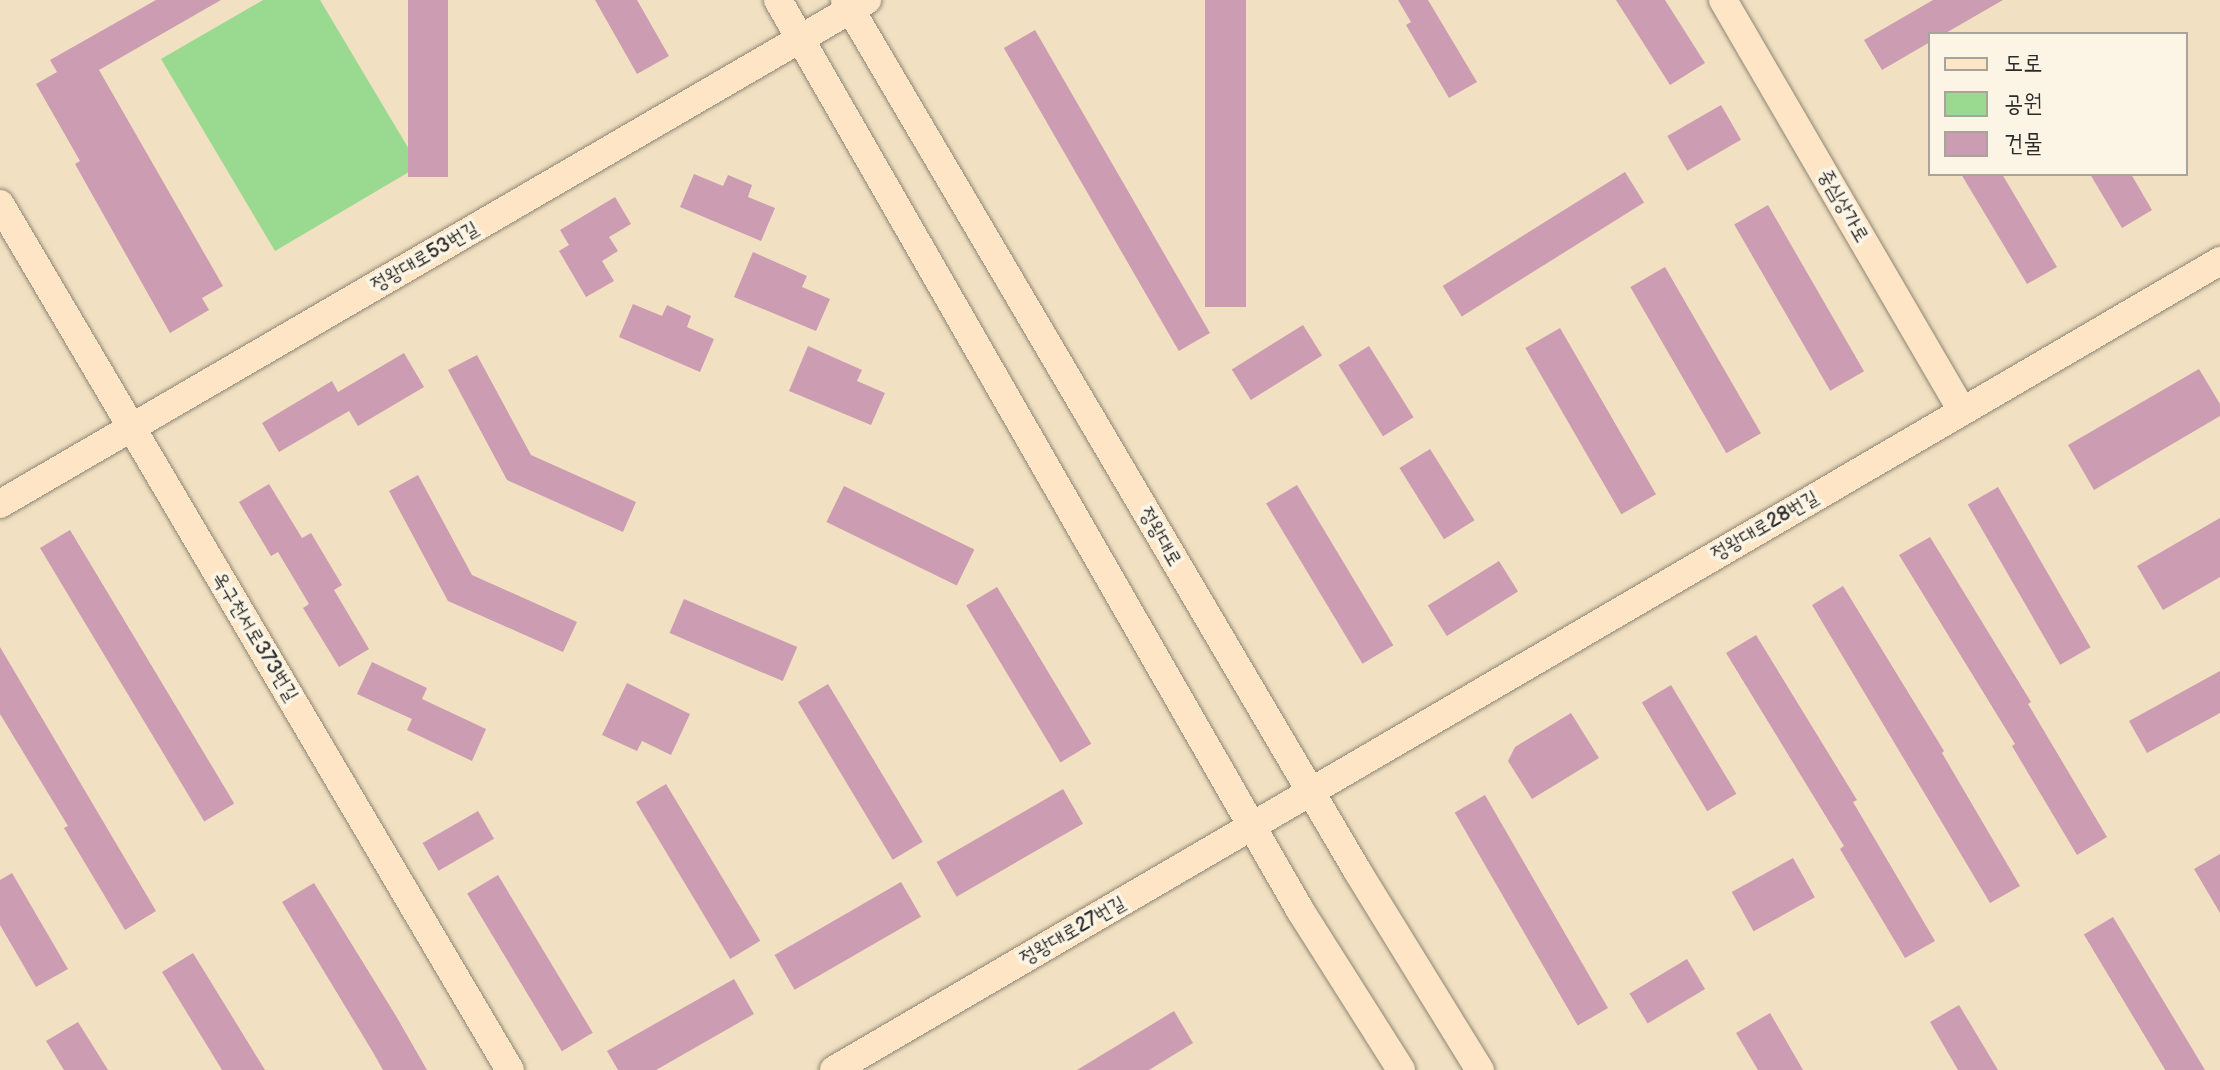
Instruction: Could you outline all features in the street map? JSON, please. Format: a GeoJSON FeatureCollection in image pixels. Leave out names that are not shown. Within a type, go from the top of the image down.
{"type":"FeatureCollection","features":[{"type":"Feature","properties":{"kind":"street"},"geometry":{"type":"LineString","coordinates":[[778,0],[1252,826],[1401,1070]]}},
{"type":"Feature","properties":{"kind":"street","name":"중심상가로"},"geometry":{"type":"LineString","coordinates":[[1723,0],[1962,411]]}},
{"type":"Feature","properties":{"kind":"street","name":"정왕대로53번길"},"geometry":{"type":"LineString","coordinates":[[0,504],[800,39],[855,3]]}},
{"type":"Feature","properties":{"kind":"street","name":"정왕대로"},"geometry":{"type":"LineString","coordinates":[[855,3],[1311,792],[1480,1070]]}},
{"type":"Feature","properties":{"kind":"street","name":"옥구천서로373번길"},"geometry":{"type":"LineString","coordinates":[[0,204],[510,1070]]}},
{"type":"Feature","properties":{"kind":"street","name":"정왕대로28번길"},"geometry":{"type":"LineString","coordinates":[[1311,792],[2220,261]]}},
{"type":"Feature","properties":{"kind":"street","name":"정왕대로27번길"},"geometry":{"type":"LineString","coordinates":[[834,1070],[1311,792]]}},
{"type":"Feature","properties":{"kind":"green space"},"geometry":{"type":"Polygon","coordinates":[[[263,0],[320,0],[419,166],[275,251],[161,59],[263,0]]]}},
{"type":"Feature","properties":{"kind":"building"},"geometry":{"type":"Polygon","coordinates":[[[156,0],[221,0],[99,70],[223,286],[202,298],[209,310],[170,333],[75,164],[80,161],[36,84],[57,72],[50,60],[156,0]]]}},
{"type":"Feature","properties":{"kind":"building"},"geometry":{"type":"Polygon","coordinates":[[[408,0],[448,0],[448,177],[408,177],[408,0]]]}},
{"type":"Feature","properties":{"kind":"building"},"geometry":{"type":"Polygon","coordinates":[[[595,0],[637,0],[669,56],[637,74],[595,0]]]}},
{"type":"Feature","properties":{"kind":"building"},"geometry":{"type":"Polygon","coordinates":[[[1205,0],[1246,0],[1246,307],[1205,307],[1205,0]]]}},
{"type":"Feature","properties":{"kind":"building"},"geometry":{"type":"Polygon","coordinates":[[[1398,0],[1428,0],[1477,82],[1449,98],[1406,25],[1411,22],[1398,0]]]}},
{"type":"Feature","properties":{"kind":"building"},"geometry":{"type":"Polygon","coordinates":[[[1616,0],[1665,0],[1705,63],[1670,85],[1616,0]]]}},
{"type":"Feature","properties":{"kind":"building"},"geometry":{"type":"Polygon","coordinates":[[[1933,0],[2003,0],[1947,32],[1928,32],[1928,43],[1882,70],[1864,40],[1933,0]]]}},
{"type":"Feature","properties":{"kind":"building"},"geometry":{"type":"Polygon","coordinates":[[[1035,30],[1210,333],[1179,351],[1004,48],[1035,30]]]}},
{"type":"Feature","properties":{"kind":"building"},"geometry":{"type":"Polygon","coordinates":[[[1721,105],[1741,140],[1687,171],[1667,136],[1721,105]]]}},
{"type":"Feature","properties":{"kind":"building"},"geometry":{"type":"Polygon","coordinates":[[[1625,172],[1644,203],[1462,316],[1443,286],[1625,172]]]}},
{"type":"Feature","properties":{"kind":"building"},"geometry":{"type":"Polygon","coordinates":[[[694,174],[723,186],[728,175],[752,185],[748,197],[775,208],[761,241],[680,207],[694,174]]]}},
{"type":"Feature","properties":{"kind":"building"},"geometry":{"type":"Polygon","coordinates":[[[1962,176],[2003,176],[2057,267],[2027,284],[1962,176]]]}},
{"type":"Feature","properties":{"kind":"building"},"geometry":{"type":"Polygon","coordinates":[[[2091,176],[2132,176],[2152,210],[2122,228],[2091,176]]]}},
{"type":"Feature","properties":{"kind":"building"},"geometry":{"type":"Polygon","coordinates":[[[615,197],[631,224],[609,237],[618,251],[602,261],[614,281],[586,297],[559,251],[569,245],[560,230],[615,197]]]}},
{"type":"Feature","properties":{"kind":"building"},"geometry":{"type":"Polygon","coordinates":[[[1768,205],[1864,371],[1830,391],[1734,224],[1768,205]]]}},
{"type":"Feature","properties":{"kind":"building"},"geometry":{"type":"Polygon","coordinates":[[[753,252],[807,276],[802,287],[830,299],[816,331],[734,297],[753,252]]]}},
{"type":"Feature","properties":{"kind":"building"},"geometry":{"type":"Polygon","coordinates":[[[1665,267],[1761,433],[1726,453],[1630,287],[1665,267]]]}},
{"type":"Feature","properties":{"kind":"building"},"geometry":{"type":"Polygon","coordinates":[[[633,304],[662,316],[667,305],[691,316],[687,327],[714,339],[700,372],[619,337],[633,304]]]}},
{"type":"Feature","properties":{"kind":"building"},"geometry":{"type":"Polygon","coordinates":[[[1303,325],[1322,356],[1251,400],[1232,370],[1303,325]]]}},
{"type":"Feature","properties":{"kind":"building"},"geometry":{"type":"Polygon","coordinates":[[[1560,328],[1656,494],[1621,514],[1525,348],[1560,328]]]}},
{"type":"Feature","properties":{"kind":"building"},"geometry":{"type":"Polygon","coordinates":[[[808,346],[862,370],[857,381],[885,393],[871,425],[789,391],[808,346]]]}},
{"type":"Feature","properties":{"kind":"building"},"geometry":{"type":"Polygon","coordinates":[[[1369,346],[1414,417],[1383,436],[1338,365],[1369,346]]]}},
{"type":"Feature","properties":{"kind":"building"},"geometry":{"type":"Polygon","coordinates":[[[404,353],[424,387],[358,426],[349,411],[279,452],[262,423],[332,381],[338,392],[404,353]]]}},
{"type":"Feature","properties":{"kind":"building"},"geometry":{"type":"Polygon","coordinates":[[[477,355],[531,455],[636,502],[623,532],[507,480],[448,370],[477,355]]]}},
{"type":"Feature","properties":{"kind":"building"},"geometry":{"type":"Polygon","coordinates":[[[2199,369],[2220,404],[2220,416],[2094,490],[2068,445],[2199,369]]]}},
{"type":"Feature","properties":{"kind":"building"},"geometry":{"type":"Polygon","coordinates":[[[1430,449],[1475,520],[1444,539],[1399,468],[1430,449]]]}},
{"type":"Feature","properties":{"kind":"building"},"geometry":{"type":"Polygon","coordinates":[[[418,475],[472,575],[577,622],[563,652],[448,601],[389,491],[418,475]]]}},
{"type":"Feature","properties":{"kind":"building"},"geometry":{"type":"Polygon","coordinates":[[[269,484],[302,538],[311,533],[342,585],[334,590],[369,649],[339,667],[303,608],[309,604],[278,552],[271,556],[239,502],[269,484]]]}},
{"type":"Feature","properties":{"kind":"building"},"geometry":{"type":"Polygon","coordinates":[[[1297,485],[1393,645],[1362,664],[1266,504],[1297,485]]]}},
{"type":"Feature","properties":{"kind":"building"},"geometry":{"type":"Polygon","coordinates":[[[844,486],[974,550],[957,586],[826,522],[844,486]]]}},
{"type":"Feature","properties":{"kind":"building"},"geometry":{"type":"Polygon","coordinates":[[[1998,487],[2090,647],[2060,665],[1968,504],[1998,487]]]}},
{"type":"Feature","properties":{"kind":"building"},"geometry":{"type":"Polygon","coordinates":[[[2220,518],[2220,577],[2163,610],[2137,566],[2220,518]]]}},
{"type":"Feature","properties":{"kind":"building"},"geometry":{"type":"Polygon","coordinates":[[[70,530],[234,803],[204,821],[40,548],[70,530]]]}},
{"type":"Feature","properties":{"kind":"building"},"geometry":{"type":"Polygon","coordinates":[[[1930,537],[2031,702],[2028,704],[2107,837],[2077,855],[2012,746],[2015,744],[1899,555],[1930,537]]]}},
{"type":"Feature","properties":{"kind":"building"},"geometry":{"type":"Polygon","coordinates":[[[1499,561],[1518,592],[1447,636],[1428,606],[1499,561]]]}},
{"type":"Feature","properties":{"kind":"building"},"geometry":{"type":"Polygon","coordinates":[[[1843,586],[1944,751],[1942,753],[2020,886],[1990,903],[1812,605],[1843,586]]]}},
{"type":"Feature","properties":{"kind":"building"},"geometry":{"type":"Polygon","coordinates":[[[997,587],[1091,744],[1060,762],[966,606],[997,587]]]}},
{"type":"Feature","properties":{"kind":"building"},"geometry":{"type":"Polygon","coordinates":[[[684,599],[797,647],[783,681],[670,633],[684,599]]]}},
{"type":"Feature","properties":{"kind":"building"},"geometry":{"type":"Polygon","coordinates":[[[1756,635],[1857,800],[1853,802],[1935,941],[1905,958],[1840,849],[1844,846],[1726,653],[1756,635]]]}},
{"type":"Feature","properties":{"kind":"building"},"geometry":{"type":"Polygon","coordinates":[[[0,647],[156,911],[125,930],[64,828],[68,826],[0,714],[0,647]]]}},
{"type":"Feature","properties":{"kind":"building"},"geometry":{"type":"Polygon","coordinates":[[[372,662],[427,688],[422,699],[486,729],[472,761],[407,730],[412,719],[357,694],[372,662]]]}},
{"type":"Feature","properties":{"kind":"building"},"geometry":{"type":"Polygon","coordinates":[[[2220,671],[2220,713],[2147,753],[2129,721],[2220,671]]]}},
{"type":"Feature","properties":{"kind":"building"},"geometry":{"type":"Polygon","coordinates":[[[627,683],[690,714],[671,755],[642,741],[637,751],[602,735],[627,683]]]}},
{"type":"Feature","properties":{"kind":"building"},"geometry":{"type":"Polygon","coordinates":[[[828,684],[923,842],[893,860],[798,702],[828,684]]]}},
{"type":"Feature","properties":{"kind":"building"},"geometry":{"type":"Polygon","coordinates":[[[1671,685],[1736,794],[1707,811],[1642,703],[1671,685]]]}},
{"type":"Feature","properties":{"kind":"building"},"geometry":{"type":"Polygon","coordinates":[[[1571,713],[1599,758],[1532,799],[1508,761],[1515,747],[1571,713]]]}},
{"type":"Feature","properties":{"kind":"building"},"geometry":{"type":"Polygon","coordinates":[[[666,784],[760,941],[730,959],[636,802],[666,784]]]}},
{"type":"Feature","properties":{"kind":"building"},"geometry":{"type":"Polygon","coordinates":[[[1063,789],[1083,824],[957,897],[937,862],[1063,789]]]}},
{"type":"Feature","properties":{"kind":"building"},"geometry":{"type":"Polygon","coordinates":[[[1485,795],[1608,1008],[1578,1026],[1455,813],[1485,795]]]}},
{"type":"Feature","properties":{"kind":"building"},"geometry":{"type":"Polygon","coordinates":[[[478,811],[494,839],[439,871],[423,843],[478,811]]]}},
{"type":"Feature","properties":{"kind":"building"},"geometry":{"type":"Polygon","coordinates":[[[2220,854],[2220,913],[2194,869],[2220,854]]]}},
{"type":"Feature","properties":{"kind":"building"},"geometry":{"type":"Polygon","coordinates":[[[1793,858],[1815,897],[1754,931],[1732,892],[1793,858]]]}},
{"type":"Feature","properties":{"kind":"building"},"geometry":{"type":"Polygon","coordinates":[[[12,873],[68,969],[36,987],[0,925],[0,880],[12,873]]]}},
{"type":"Feature","properties":{"kind":"building"},"geometry":{"type":"Polygon","coordinates":[[[498,875],[593,1033],[562,1051],[467,894],[498,875]]]}},
{"type":"Feature","properties":{"kind":"building"},"geometry":{"type":"Polygon","coordinates":[[[901,882],[921,917],[795,990],[775,955],[901,882]]]}},
{"type":"Feature","properties":{"kind":"building"},"geometry":{"type":"Polygon","coordinates":[[[314,883],[427,1070],[383,1070],[282,902],[314,883]]]}},
{"type":"Feature","properties":{"kind":"building"},"geometry":{"type":"Polygon","coordinates":[[[2113,917],[2205,1070],[2165,1070],[2084,935],[2113,917]]]}},
{"type":"Feature","properties":{"kind":"building"},"geometry":{"type":"Polygon","coordinates":[[[193,953],[265,1070],[222,1070],[162,972],[193,953]]]}},
{"type":"Feature","properties":{"kind":"building"},"geometry":{"type":"Polygon","coordinates":[[[1687,959],[1705,989],[1648,1024],[1630,994],[1687,959]]]}},
{"type":"Feature","properties":{"kind":"building"},"geometry":{"type":"Polygon","coordinates":[[[734,979],[754,1014],[656,1070],[618,1070],[607,1051],[734,979]]]}},
{"type":"Feature","properties":{"kind":"building"},"geometry":{"type":"Polygon","coordinates":[[[1959,1005],[1998,1070],[1958,1070],[1930,1022],[1959,1005]]]}},
{"type":"Feature","properties":{"kind":"building"},"geometry":{"type":"Polygon","coordinates":[[[1174,1011],[1193,1043],[1149,1070],[1077,1070],[1174,1011]]]}},
{"type":"Feature","properties":{"kind":"building"},"geometry":{"type":"Polygon","coordinates":[[[1770,1013],[1803,1070],[1758,1070],[1736,1033],[1770,1013]]]}},
{"type":"Feature","properties":{"kind":"building"},"geometry":{"type":"Polygon","coordinates":[[[78,1022],[108,1070],[64,1070],[46,1041],[78,1022]]]}}]}
